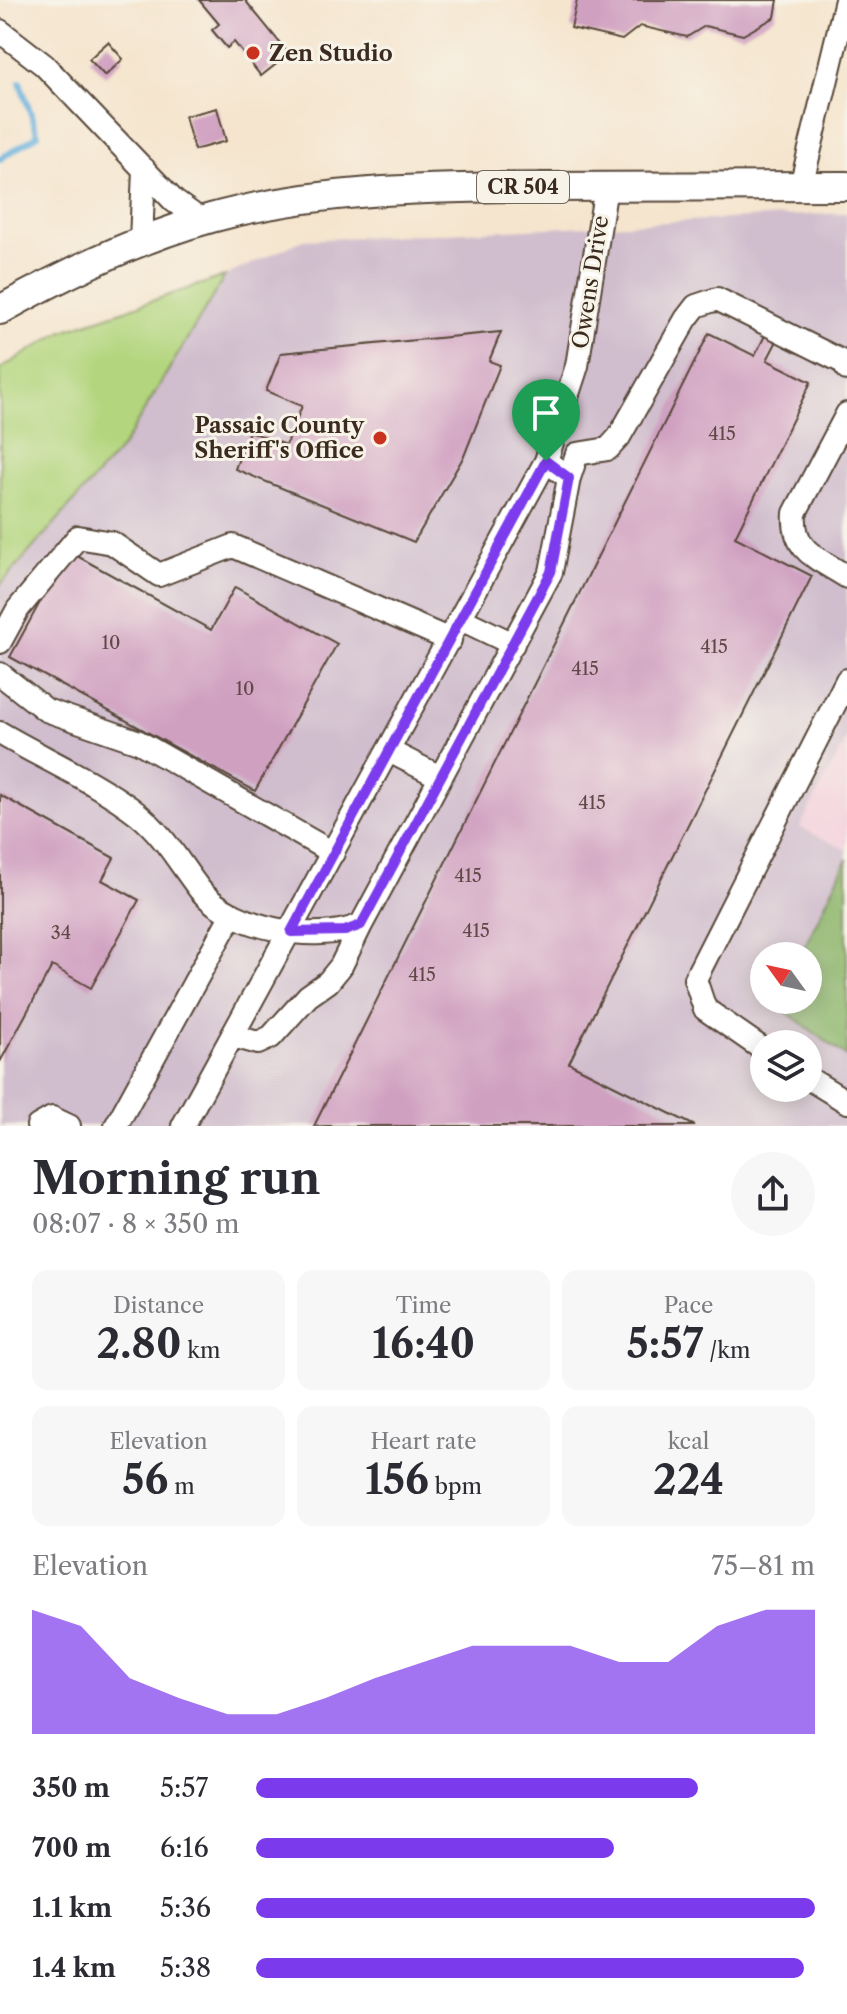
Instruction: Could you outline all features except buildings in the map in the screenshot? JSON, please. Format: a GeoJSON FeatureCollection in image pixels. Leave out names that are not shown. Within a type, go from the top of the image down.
{"type":"FeatureCollection","features":[{"type":"Feature","properties":{"kind":"main road","name":"CR 504"},"geometry":{"type":"LineString","coordinates":[[0,310],[41,287],[141,242],[202,221],[288,201],[372,191],[847,186]]}},
{"type":"Feature","properties":{"kind":"street"},"geometry":{"type":"LineString","coordinates":[[801,186],[846,0]]}},
{"type":"Feature","properties":{"kind":"street"},"geometry":{"type":"LineString","coordinates":[[0,31],[44,65],[184,211],[202,221]]}},
{"type":"Feature","properties":{"kind":"street"},"geometry":{"type":"LineString","coordinates":[[141,242],[144,169]]}},
{"type":"Feature","properties":{"kind":"street","name":"Owens Drive"},"geometry":{"type":"LineString","coordinates":[[183,1126],[546,461],[577,366],[606,187]]}},
{"type":"Feature","properties":{"kind":"street"},"geometry":{"type":"LineString","coordinates":[[233,1036],[258,1043],[271,1037],[308,996],[328,982],[341,966],[551,572],[569,478],[577,454],[608,449],[619,437],[686,319],[705,300],[717,299],[843,362],[847,369]]}},
{"type":"Feature","properties":{"kind":"street"},"geometry":{"type":"LineString","coordinates":[[847,414],[795,513],[794,531],[803,549],[847,577]]}},
{"type":"Feature","properties":{"kind":"street"},"geometry":{"type":"LineString","coordinates":[[546,461],[569,478]]}},
{"type":"Feature","properties":{"kind":"street"},"geometry":{"type":"LineString","coordinates":[[0,642],[18,609],[78,537],[112,543],[159,575],[233,546],[450,640]]}},
{"type":"Feature","properties":{"kind":"street"},"geometry":{"type":"LineString","coordinates":[[461,619],[513,644]]}},
{"type":"Feature","properties":{"kind":"street"},"geometry":{"type":"LineString","coordinates":[[0,674],[3,680],[46,710],[139,742],[333,853]]}},
{"type":"Feature","properties":{"kind":"street"},"geometry":{"type":"LineString","coordinates":[[750,1040],[705,1009],[695,979],[847,680]]}},
{"type":"Feature","properties":{"kind":"street"},"geometry":{"type":"LineString","coordinates":[[0,733],[136,812],[163,836],[202,892],[232,914],[291,932],[345,931],[361,925]]}},
{"type":"Feature","properties":{"kind":"street"},"geometry":{"type":"LineString","coordinates":[[389,751],[440,777]]}},
{"type":"Feature","properties":{"kind":"street"},"geometry":{"type":"LineString","coordinates":[[116,1126],[232,914]]}},
{"type":"Feature","properties":{"kind":"street"},"geometry":{"type":"LineString","coordinates":[[822,1087],[847,1102]]}},
{"type":"Feature","properties":{"kind":"street"},"geometry":{"type":"LineString","coordinates":[[38,1126],[52,1118],[69,1126]]}},
{"type":"Feature","properties":{"kind":"shaded area"},"geometry":{"type":"Polygon","coordinates":[[[847,213],[847,738],[800,827],[847,850],[847,859],[807,942],[750,942],[750,1014],[789,1014],[811,1030],[750,1030],[750,1102],[822,1102],[822,1038],[847,1057],[847,1126],[0,1126],[0,585],[123,446],[225,276],[303,240],[847,213]]]}},
{"type":"Feature","properties":{"kind":"shaded area"},"geometry":{"type":"Polygon","coordinates":[[[847,738],[847,850],[800,827],[847,738]]]}},
{"type":"Feature","properties":{"kind":"green space"},"geometry":{"type":"Polygon","coordinates":[[[225,276],[123,446],[0,585],[0,369],[63,331],[225,276]]]}},
{"type":"Feature","properties":{"kind":"green space"},"geometry":{"type":"Polygon","coordinates":[[[847,859],[847,1057],[822,1038],[822,1030],[811,1030],[789,1014],[822,1014],[822,942],[807,942],[847,859]]]}},
{"type":"Feature","properties":{"kind":"waterway"},"geometry":{"type":"LineString","coordinates":[[0,159],[38,135],[20,82]]}},
{"type":"Feature","properties":{"kind":"place","name":"Zen Studio"},"geometry":{"type":"Point","coordinates":[253,53]}},
{"type":"Feature","properties":{"kind":"place","name":"Passaic County Sheriff's Office"},"geometry":{"type":"Point","coordinates":[380,438]}},
{"type":"Feature","properties":{"kind":"route"},"geometry":{"type":"LineString","coordinates":[[546,461],[569,478],[558,520],[551,572],[361,925],[345,931],[291,932],[522,509],[546,461]]}}]}
